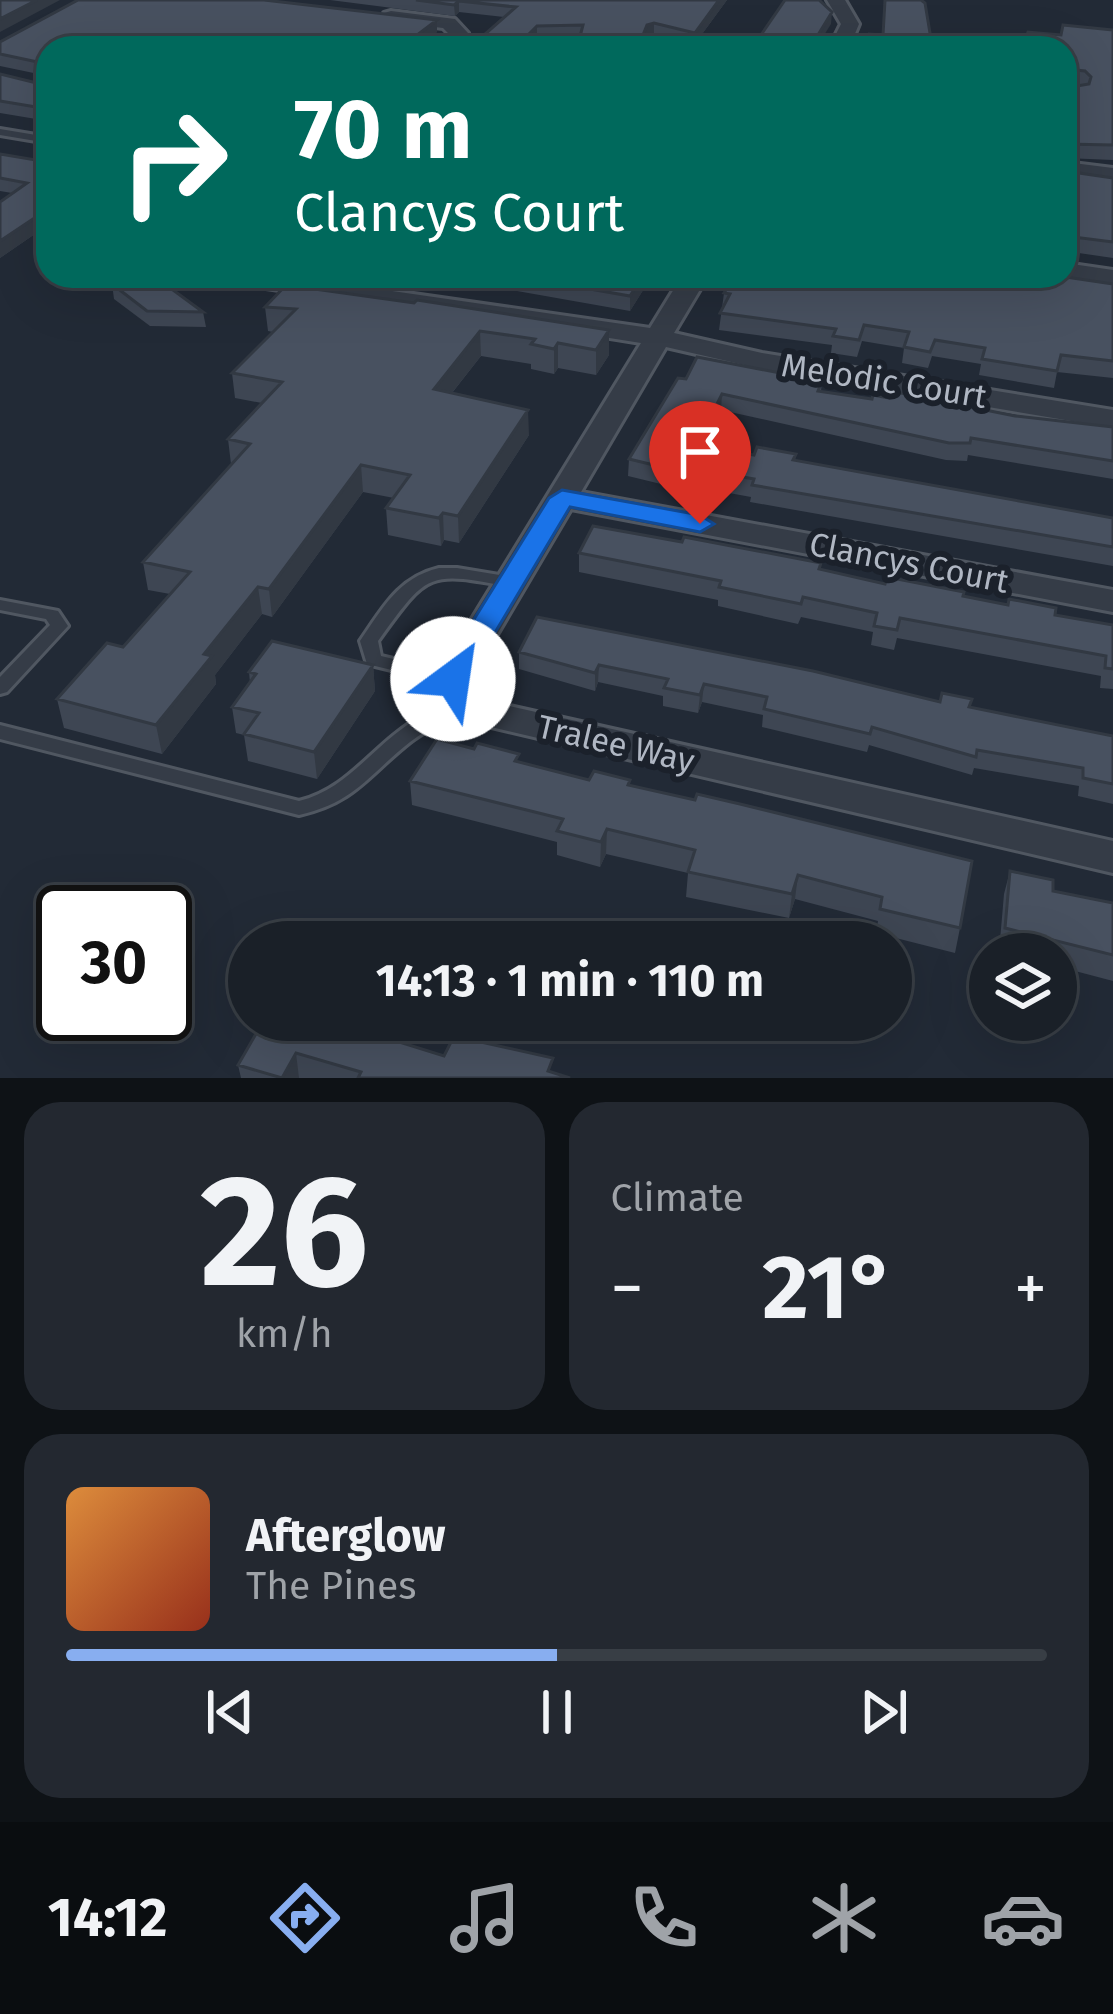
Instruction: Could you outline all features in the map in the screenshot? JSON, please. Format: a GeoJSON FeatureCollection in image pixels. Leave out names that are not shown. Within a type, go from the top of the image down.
{"type":"FeatureCollection","features":[{"type":"Feature","properties":{"kind":"street"},"geometry":{"type":"LineString","coordinates":[[836,0],[850,23],[844,36]]}},
{"type":"Feature","properties":{"kind":"street"},"geometry":{"type":"LineString","coordinates":[[381,15],[448,23],[459,33],[456,36]]}},
{"type":"Feature","properties":{"kind":"street"},"geometry":{"type":"LineString","coordinates":[[1077,170],[1113,175]]}},
{"type":"Feature","properties":{"kind":"street"},"geometry":{"type":"LineString","coordinates":[[1077,273],[1113,278]]}},
{"type":"Feature","properties":{"kind":"street","name":"Melodic Court"},"geometry":{"type":"LineString","coordinates":[[322,288],[656,337],[762,361],[1113,419]]}},
{"type":"Feature","properties":{"kind":"street"},"geometry":{"type":"LineString","coordinates":[[462,689],[511,582],[687,288]]}},
{"type":"Feature","properties":{"kind":"street","name":"Clancys Court"},"geometry":{"type":"LineString","coordinates":[[562,498],[1113,601]]}},
{"type":"Feature","properties":{"kind":"street","name":"Tralee Way"},"geometry":{"type":"LineString","coordinates":[[462,689],[483,713],[1113,856]]}},
{"type":"Feature","properties":{"kind":"lane"},"geometry":{"type":"LineString","coordinates":[[0,132],[36,138]]}},
{"type":"Feature","properties":{"kind":"lane"},"geometry":{"type":"LineString","coordinates":[[462,689],[373,660],[369,641],[413,581],[444,569],[511,582]]}},
{"type":"Feature","properties":{"kind":"lane"},"geometry":{"type":"LineString","coordinates":[[0,605],[52,615],[59,626],[0,688]]}},
{"type":"Feature","properties":{"kind":"lane"},"geometry":{"type":"LineString","coordinates":[[0,732],[299,808],[332,800],[353,787],[462,689]]}},
{"type":"Feature","properties":{"kind":"building"},"geometry":{"type":"Polygon","coordinates":[[[0,0],[37,0],[0,19],[0,0]]]}},
{"type":"Feature","properties":{"kind":"building"},"geometry":{"type":"Polygon","coordinates":[[[78,0],[264,0],[437,20],[416,36],[36,36],[36,62],[0,54],[0,42],[78,0]]]}},
{"type":"Feature","properties":{"kind":"building"},"geometry":{"type":"Polygon","coordinates":[[[416,0],[719,0],[695,33],[654,23],[647,25],[644,36],[580,36],[583,25],[537,26],[527,36],[483,36],[516,7],[459,1],[454,5],[416,0]]]}},
{"type":"Feature","properties":{"kind":"building"},"geometry":{"type":"Polygon","coordinates":[[[785,0],[819,0],[832,12],[817,36],[760,36],[785,0]]]}},
{"type":"Feature","properties":{"kind":"building"},"geometry":{"type":"Polygon","coordinates":[[[885,0],[925,3],[930,36],[868,36],[883,35],[885,0]]]}},
{"type":"Feature","properties":{"kind":"building"},"geometry":{"type":"Polygon","coordinates":[[[1063,25],[1113,30],[1113,145],[1077,144],[1077,86],[1089,84],[1091,77],[1077,70],[1077,36],[1027,36],[1028,32],[1061,35],[1063,25]]]}},
{"type":"Feature","properties":{"kind":"building"},"geometry":{"type":"Polygon","coordinates":[[[0,74],[36,83],[36,107],[0,101],[0,74]]]}},
{"type":"Feature","properties":{"kind":"building"},"geometry":{"type":"Polygon","coordinates":[[[0,154],[36,160],[36,217],[0,241],[0,202],[27,183],[0,178],[0,154]]]}},
{"type":"Feature","properties":{"kind":"building"},"geometry":{"type":"Polygon","coordinates":[[[1077,173],[1113,178],[1113,242],[1077,238],[1077,173]]]}},
{"type":"Feature","properties":{"kind":"building"},"geometry":{"type":"Polygon","coordinates":[[[1077,279],[1113,284],[1113,361],[1061,355],[1057,371],[982,359],[985,348],[935,340],[930,352],[904,347],[909,332],[864,325],[859,340],[833,336],[836,329],[720,313],[730,294],[724,293],[727,288],[1077,288],[1077,279]]]}},
{"type":"Feature","properties":{"kind":"building"},"geometry":{"type":"Polygon","coordinates":[[[117,288],[170,288],[203,312],[147,311],[117,288]]]}},
{"type":"Feature","properties":{"kind":"building"},"geometry":{"type":"Polygon","coordinates":[[[283,288],[307,288],[609,330],[596,350],[558,343],[554,349],[531,344],[535,339],[480,331],[434,389],[528,410],[458,516],[443,513],[439,518],[386,508],[410,475],[361,465],[269,589],[258,587],[204,654],[212,656],[156,725],[57,699],[107,643],[123,647],[190,572],[143,562],[250,444],[228,439],[282,382],[232,373],[296,309],[265,307],[283,288]]]}},
{"type":"Feature","properties":{"kind":"building"},"geometry":{"type":"Polygon","coordinates":[[[584,288],[635,288],[630,296],[584,288]]]}},
{"type":"Feature","properties":{"kind":"building"},"geometry":{"type":"Polygon","coordinates":[[[697,357],[822,381],[818,391],[872,399],[873,395],[889,398],[891,391],[1015,416],[1113,427],[1113,461],[971,438],[970,443],[949,443],[722,394],[700,438],[711,440],[707,447],[754,455],[757,447],[796,454],[793,460],[1113,518],[1113,547],[752,485],[754,479],[697,469],[695,475],[629,459],[678,378],[686,379],[697,357]]]}},
{"type":"Feature","properties":{"kind":"building"},"geometry":{"type":"Polygon","coordinates":[[[593,526],[682,542],[684,537],[821,563],[819,569],[885,584],[887,577],[1008,605],[1009,599],[1056,608],[1055,615],[1113,625],[1113,669],[1105,668],[1106,656],[900,618],[897,630],[874,626],[877,613],[803,597],[801,604],[719,587],[721,581],[579,553],[593,526]]]}},
{"type":"Feature","properties":{"kind":"building"},"geometry":{"type":"Polygon","coordinates":[[[537,617],[813,671],[940,702],[942,693],[972,699],[969,707],[1113,736],[1113,784],[1083,778],[1083,768],[977,750],[976,757],[872,727],[870,734],[764,709],[767,697],[704,684],[700,695],[664,688],[668,679],[599,665],[595,673],[519,652],[537,617]]]}},
{"type":"Feature","properties":{"kind":"building"},"geometry":{"type":"Polygon","coordinates":[[[272,641],[373,665],[314,752],[244,734],[259,713],[232,707],[256,674],[249,672],[272,641]]]}},
{"type":"Feature","properties":{"kind":"building"},"geometry":{"type":"Polygon","coordinates":[[[437,739],[519,754],[515,761],[589,780],[594,771],[630,780],[628,785],[695,800],[697,794],[972,861],[960,928],[880,909],[882,897],[798,875],[792,894],[688,872],[695,850],[607,829],[601,842],[557,831],[563,819],[410,781],[437,739]]]}},
{"type":"Feature","properties":{"kind":"building"},"geometry":{"type":"Polygon","coordinates":[[[1010,871],[1053,880],[1053,891],[1113,903],[1113,955],[1077,946],[1077,933],[1025,933],[1005,928],[1010,871]]]}},
{"type":"Feature","properties":{"kind":"building"},"geometry":{"type":"Polygon","coordinates":[[[252,1041],[396,1041],[444,1056],[452,1041],[476,1041],[553,1058],[548,1071],[570,1078],[358,1078],[361,1072],[296,1053],[282,1078],[238,1065],[252,1041]]]}},
{"type":"Feature","properties":{"kind":"route"},"geometry":{"type":"LineString","coordinates":[[453,679],[562,498],[700,524]]}}]}
